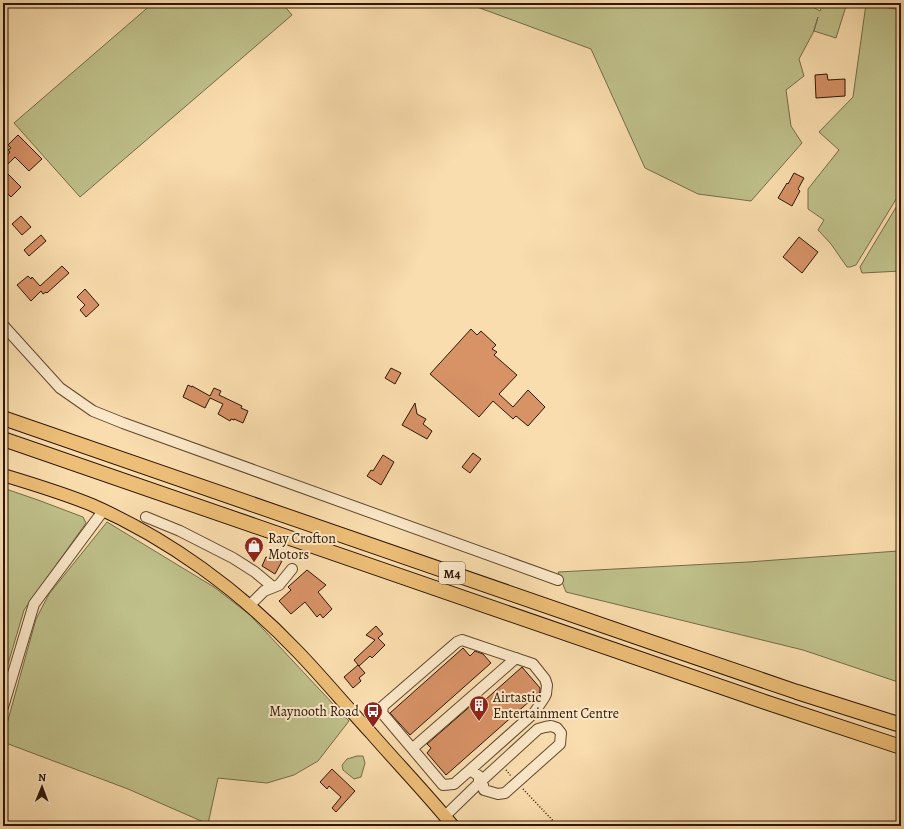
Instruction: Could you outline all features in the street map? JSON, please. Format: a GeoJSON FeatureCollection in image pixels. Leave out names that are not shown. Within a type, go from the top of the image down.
{"type":"FeatureCollection","features":[{"type":"Feature","properties":{"kind":"highway","name":"M4"},"geometry":{"type":"LineString","coordinates":[[3,418],[798,692],[901,725]]}},
{"type":"Feature","properties":{"kind":"highway","name":"M4"},"geometry":{"type":"LineString","coordinates":[[3,439],[765,702],[901,747]]}},
{"type":"Feature","properties":{"kind":"main road"},"geometry":{"type":"LineString","coordinates":[[3,475],[50,490],[103,511],[155,537],[184,556],[227,588],[249,606],[298,652],[453,826]]}},
{"type":"Feature","properties":{"kind":"street"},"geometry":{"type":"LineString","coordinates":[[3,325],[60,388],[93,411],[558,580]]}},
{"type":"Feature","properties":{"kind":"street"},"geometry":{"type":"LineString","coordinates":[[3,708],[34,604],[103,511]]}},
{"type":"Feature","properties":{"kind":"street"},"geometry":{"type":"LineString","coordinates":[[146,517],[180,531],[233,558],[255,572],[273,587]]}},
{"type":"Feature","properties":{"kind":"street"},"geometry":{"type":"LineString","coordinates":[[249,606],[264,591],[278,585],[292,569]]}},
{"type":"Feature","properties":{"kind":"street"},"geometry":{"type":"LineString","coordinates":[[459,641],[466,641],[516,658],[533,664],[547,684],[546,694],[540,706],[454,784],[443,785],[413,748],[383,715],[383,706],[459,641]]}},
{"type":"Feature","properties":{"kind":"street"},"geometry":{"type":"LineString","coordinates":[[413,748],[516,658]]}},
{"type":"Feature","properties":{"kind":"street"},"geometry":{"type":"LineString","coordinates":[[445,816],[479,783],[538,729],[551,726],[557,728],[561,733],[560,744],[505,793],[498,794],[484,790],[483,785],[479,783]]}},
{"type":"Feature","properties":{"kind":"street"},"geometry":{"type":"LineString","coordinates":[[470,770],[479,776],[479,783]]}},
{"type":"Feature","properties":{"kind":"green space"},"geometry":{"type":"Polygon","coordinates":[[[153,3],[282,3],[292,15],[80,197],[14,123],[153,3]]]}},
{"type":"Feature","properties":{"kind":"green space"},"geometry":{"type":"Polygon","coordinates":[[[476,3],[806,3],[820,11],[823,3],[847,3],[836,38],[814,31],[818,17],[813,33],[799,59],[804,76],[786,90],[791,126],[802,143],[751,201],[698,194],[645,168],[591,49],[477,7],[476,3]]]}},
{"type":"Feature","properties":{"kind":"green space"},"geometry":{"type":"Polygon","coordinates":[[[866,4],[901,10],[901,191],[856,265],[847,267],[831,244],[818,230],[824,220],[808,209],[808,189],[839,150],[819,132],[853,97],[866,4]]]}},
{"type":"Feature","properties":{"kind":"green space"},"geometry":{"type":"Polygon","coordinates":[[[901,199],[901,271],[862,273],[860,267],[901,199]]]}},
{"type":"Feature","properties":{"kind":"green space"},"geometry":{"type":"Polygon","coordinates":[[[3,488],[83,517],[86,523],[24,610],[3,681],[3,488]]]}},
{"type":"Feature","properties":{"kind":"green space"},"geometry":{"type":"Polygon","coordinates":[[[107,522],[214,587],[250,615],[349,721],[318,761],[294,775],[267,783],[218,778],[208,824],[128,789],[3,742],[36,619],[49,594],[107,522]]]}},
{"type":"Feature","properties":{"kind":"green space"},"geometry":{"type":"Polygon","coordinates":[[[898,551],[901,555],[901,683],[803,650],[566,592],[558,572],[748,562],[898,551]]]}},
{"type":"Feature","properties":{"kind":"green space"},"geometry":{"type":"Polygon","coordinates":[[[363,756],[365,763],[361,777],[354,779],[343,770],[342,765],[347,759],[363,756]]]}},
{"type":"Feature","properties":{"kind":"building"},"geometry":{"type":"Polygon","coordinates":[[[827,74],[828,80],[845,79],[845,96],[816,98],[815,75],[827,74]]]}},
{"type":"Feature","properties":{"kind":"building"},"geometry":{"type":"Polygon","coordinates":[[[18,135],[42,159],[29,171],[15,157],[3,169],[3,160],[10,152],[8,150],[11,148],[8,145],[18,135]]]}},
{"type":"Feature","properties":{"kind":"building"},"geometry":{"type":"Polygon","coordinates":[[[3,169],[21,187],[11,197],[3,189],[3,169]]]}},
{"type":"Feature","properties":{"kind":"building"},"geometry":{"type":"Polygon","coordinates":[[[794,173],[804,178],[798,189],[800,191],[792,206],[778,198],[794,173]]]}},
{"type":"Feature","properties":{"kind":"building"},"geometry":{"type":"Polygon","coordinates":[[[21,216],[31,227],[22,235],[12,224],[21,216]]]}},
{"type":"Feature","properties":{"kind":"building"},"geometry":{"type":"Polygon","coordinates":[[[41,235],[46,241],[29,256],[24,250],[41,235]]]}},
{"type":"Feature","properties":{"kind":"building"},"geometry":{"type":"Polygon","coordinates":[[[799,237],[818,252],[802,273],[783,257],[799,237]]]}},
{"type":"Feature","properties":{"kind":"building"},"geometry":{"type":"Polygon","coordinates":[[[62,266],[69,273],[47,293],[46,292],[43,294],[41,291],[31,301],[17,285],[28,276],[31,279],[32,277],[40,286],[62,266]]]}},
{"type":"Feature","properties":{"kind":"building"},"geometry":{"type":"Polygon","coordinates":[[[85,289],[99,305],[86,317],[80,310],[85,305],[77,297],[85,289]]]}},
{"type":"Feature","properties":{"kind":"building"},"geometry":{"type":"Polygon","coordinates":[[[471,329],[477,335],[481,331],[496,345],[492,349],[497,352],[494,355],[517,375],[499,394],[513,407],[528,390],[545,407],[528,426],[516,416],[513,419],[493,401],[479,417],[430,374],[471,329]]]}},
{"type":"Feature","properties":{"kind":"building"},"geometry":{"type":"Polygon","coordinates":[[[391,368],[401,373],[395,384],[385,378],[391,368]]]}},
{"type":"Feature","properties":{"kind":"building"},"geometry":{"type":"Polygon","coordinates":[[[188,385],[210,396],[214,388],[221,391],[219,395],[242,406],[241,408],[248,411],[243,423],[234,419],[231,419],[230,421],[218,414],[223,404],[210,398],[205,408],[183,397],[188,385]]]}},
{"type":"Feature","properties":{"kind":"building"},"geometry":{"type":"Polygon","coordinates":[[[415,403],[417,414],[426,419],[423,424],[432,431],[427,439],[402,425],[415,403]]]}},
{"type":"Feature","properties":{"kind":"building"},"geometry":{"type":"Polygon","coordinates":[[[473,453],[481,459],[470,473],[462,467],[473,453]]]}},
{"type":"Feature","properties":{"kind":"building"},"geometry":{"type":"Polygon","coordinates":[[[383,455],[394,462],[381,485],[367,476],[371,470],[373,471],[383,455]]]}},
{"type":"Feature","properties":{"kind":"building"},"geometry":{"type":"Polygon","coordinates":[[[266,557],[282,561],[275,574],[262,566],[266,557]]]}},
{"type":"Feature","properties":{"kind":"building"},"geometry":{"type":"Polygon","coordinates":[[[307,570],[326,585],[318,592],[332,609],[323,618],[320,614],[317,617],[305,602],[291,614],[279,601],[291,590],[288,587],[307,570]]]}},
{"type":"Feature","properties":{"kind":"building"},"geometry":{"type":"Polygon","coordinates":[[[376,626],[383,634],[378,638],[385,645],[372,658],[370,656],[359,666],[354,660],[375,640],[366,635],[376,626]]]}},
{"type":"Feature","properties":{"kind":"building"},"geometry":{"type":"Polygon","coordinates":[[[463,648],[470,656],[475,651],[483,654],[491,663],[410,735],[390,713],[463,648]]]}},
{"type":"Feature","properties":{"kind":"building"},"geometry":{"type":"Polygon","coordinates":[[[358,665],[365,673],[359,678],[361,681],[353,688],[344,677],[358,665]]]}},
{"type":"Feature","properties":{"kind":"building","name":"Airtastic Entertainment Centre"},"geometry":{"type":"Polygon","coordinates":[[[522,667],[540,688],[540,692],[446,775],[427,753],[431,748],[427,744],[482,696],[485,700],[522,667]]]}},
{"type":"Feature","properties":{"kind":"building"},"geometry":{"type":"Polygon","coordinates":[[[332,769],[355,791],[336,812],[332,808],[341,797],[329,786],[327,789],[320,782],[332,769]]]}},
{"type":"Feature","properties":{"kind":"place","name":"Ray Crofton Motors"},"geometry":{"type":"Point","coordinates":[254,563]}},
{"type":"Feature","properties":{"kind":"place","name":"Airtastic Entertainment Centre"},"geometry":{"type":"Point","coordinates":[479,722]}},
{"type":"Feature","properties":{"kind":"place","name":"Maynooth Road"},"geometry":{"type":"Point","coordinates":[373,728]}}]}
